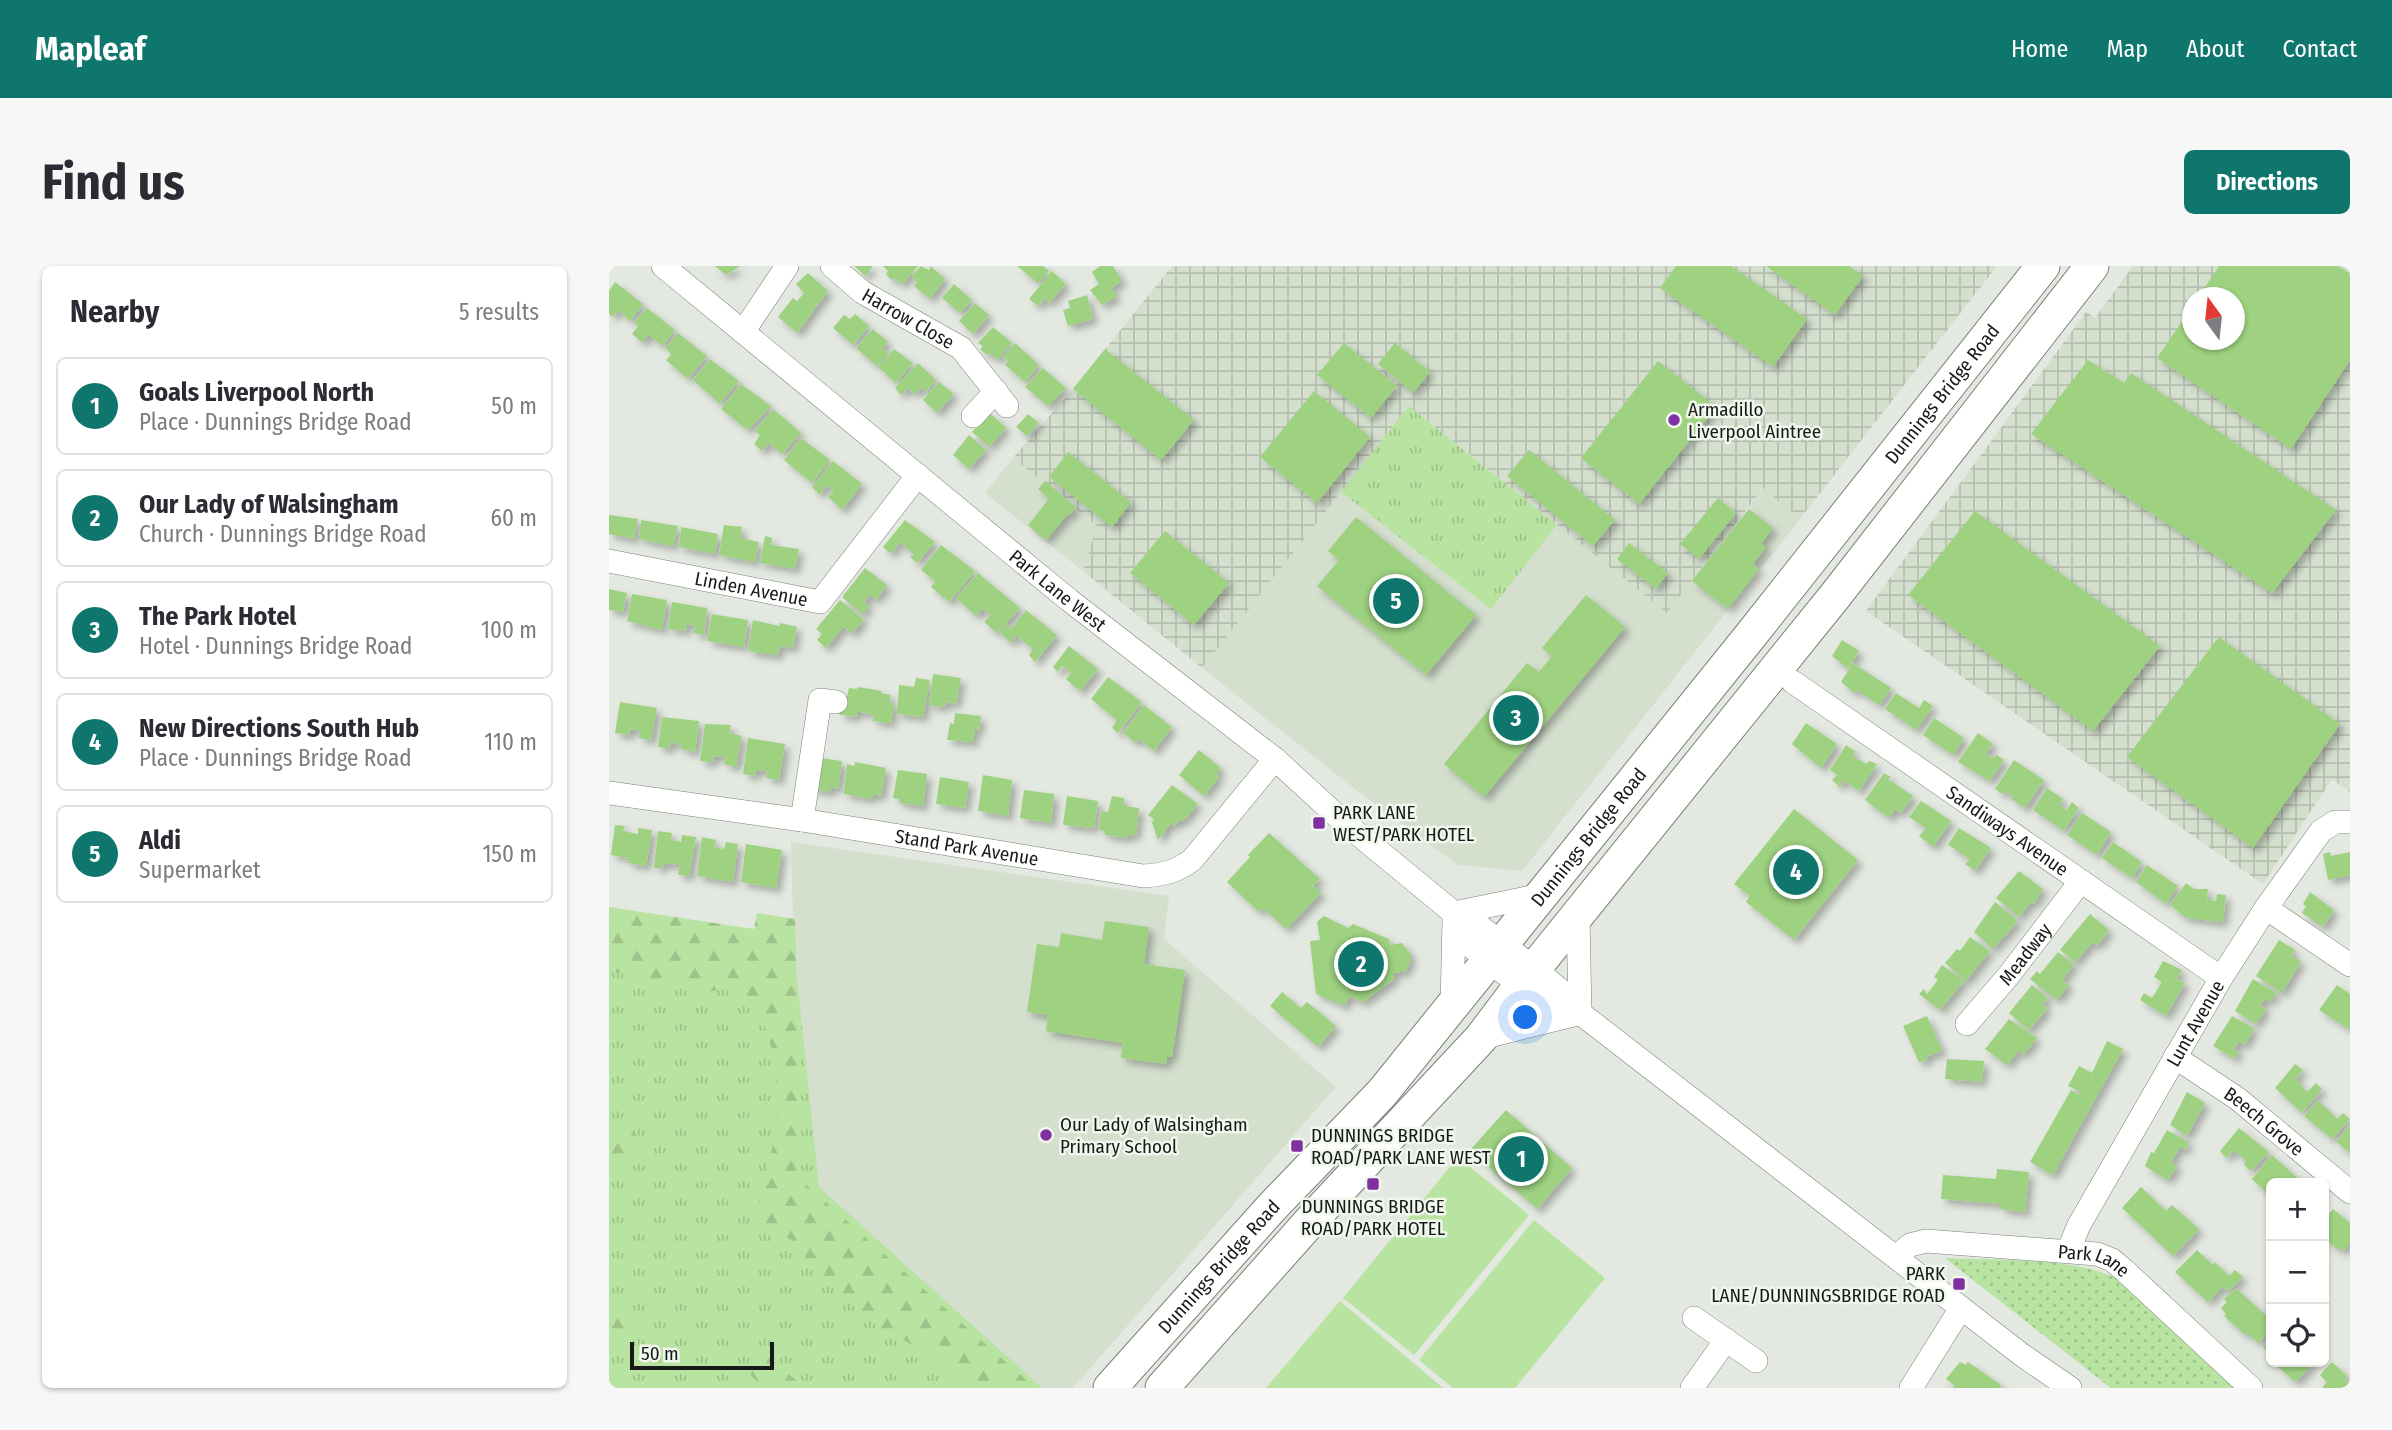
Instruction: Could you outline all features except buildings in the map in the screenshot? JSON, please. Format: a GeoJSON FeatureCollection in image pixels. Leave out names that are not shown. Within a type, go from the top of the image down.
{"type":"FeatureCollection","features":[{"type":"Feature","properties":{"kind":"highway","name":"Dunnings Bridge Road"},"geometry":{"type":"LineString","coordinates":[[1162,1388],[1314,1217],[1481,1038],[1542,895],[1806,550],[2043,266]]}},
{"type":"Feature","properties":{"kind":"highway","name":"Dunnings Bridge Road"},"geometry":{"type":"LineString","coordinates":[[1512,965],[1578,916],[1846,582],[2092,266]]}},
{"type":"Feature","properties":{"kind":"highway"},"geometry":{"type":"LineString","coordinates":[[1806,550],[1846,582]]}},
{"type":"Feature","properties":{"kind":"highway"},"geometry":{"type":"LineString","coordinates":[[1452,1006],[1491,992],[1512,965]]}},
{"type":"Feature","properties":{"kind":"highway","name":"Dunnings Bridge Road"},"geometry":{"type":"LineString","coordinates":[[1110,1388],[1272,1207],[1382,1093],[1452,1006]]}},
{"type":"Feature","properties":{"kind":"street","name":"Park Lane West"},"geometry":{"type":"LineString","coordinates":[[663,266],[1069,600],[1275,759],[1347,825],[1454,913],[1468,944],[1512,965]]}},
{"type":"Feature","properties":{"kind":"street"},"geometry":{"type":"LineString","coordinates":[[743,332],[787,266]]}},
{"type":"Feature","properties":{"kind":"street","name":"Harrow Close"},"geometry":{"type":"LineString","coordinates":[[832,266],[862,292],[961,348],[1002,399],[973,416]]}},
{"type":"Feature","properties":{"kind":"street","name":"Linden Avenue"},"geometry":{"type":"LineString","coordinates":[[609,561],[820,602],[918,475]]}},
{"type":"Feature","properties":{"kind":"street","name":"Sandiways Avenue"},"geometry":{"type":"LineString","coordinates":[[1793,682],[2221,978]]}},
{"type":"Feature","properties":{"kind":"street"},"geometry":{"type":"LineString","coordinates":[[802,820],[820,700],[836,702]]}},
{"type":"Feature","properties":{"kind":"street","name":"Stand Park Avenue"},"geometry":{"type":"LineString","coordinates":[[609,793],[802,820],[1143,876],[1178,870],[1192,860],[1275,759]]}},
{"type":"Feature","properties":{"kind":"street","name":"Lunt Avenue"},"geometry":{"type":"LineString","coordinates":[[2068,1251],[2079,1225],[2175,1057],[2266,908],[2321,831],[2335,822],[2350,822]]}},
{"type":"Feature","properties":{"kind":"street","name":"Meadway"},"geometry":{"type":"LineString","coordinates":[[1967,1024],[2009,975],[2081,881]]}},
{"type":"Feature","properties":{"kind":"street"},"geometry":{"type":"LineString","coordinates":[[1452,1006],[1454,913],[1542,895]]}},
{"type":"Feature","properties":{"kind":"street"},"geometry":{"type":"LineString","coordinates":[[2266,908],[2350,965]]}},
{"type":"Feature","properties":{"kind":"street"},"geometry":{"type":"LineString","coordinates":[[1578,916],[1580,1013]]}},
{"type":"Feature","properties":{"kind":"street"},"geometry":{"type":"LineString","coordinates":[[1512,965],[1559,989],[1580,1013],[2022,1355],[2070,1388]]}},
{"type":"Feature","properties":{"kind":"street"},"geometry":{"type":"LineString","coordinates":[[1481,1038],[1580,1013]]}},
{"type":"Feature","properties":{"kind":"street","name":"Beech Grove"},"geometry":{"type":"LineString","coordinates":[[2175,1057],[2238,1099],[2350,1192]]}},
{"type":"Feature","properties":{"kind":"street","name":"Park Lane"},"geometry":{"type":"LineString","coordinates":[[1896,1257],[1910,1245],[1926,1241],[2097,1254],[2112,1260],[2251,1388]]}},
{"type":"Feature","properties":{"kind":"street"},"geometry":{"type":"LineString","coordinates":[[1911,1388],[1961,1308]]}},
{"type":"Feature","properties":{"kind":"street"},"geometry":{"type":"LineString","coordinates":[[1694,1318],[1756,1361]]}},
{"type":"Feature","properties":{"kind":"street"},"geometry":{"type":"LineString","coordinates":[[1692,1388],[1726,1340]]}},
{"type":"Feature","properties":{"kind":"shaded area"},"geometry":{"type":"Polygon","coordinates":[[[1172,266],[1997,266],[1800,519],[1763,488],[1667,613],[1409,406],[1202,668],[1083,571],[1097,526],[1013,458],[1073,389],[1172,266]]]}},
{"type":"Feature","properties":{"kind":"shaded area"},"geometry":{"type":"Polygon","coordinates":[[[2133,266],[2350,266],[2350,792],[2332,779],[2263,884],[1866,611],[2086,312],[2095,318],[2133,266]]]}},
{"type":"Feature","properties":{"kind":"shaded area"},"geometry":{"type":"Polygon","coordinates":[[[1013,458],[1097,526],[1083,571],[985,493],[1013,458]]]}},
{"type":"Feature","properties":{"kind":"shaded area"},"geometry":{"type":"Polygon","coordinates":[[[1764,488],[1800,519],[1522,871],[1458,865],[1351,786],[1202,668],[1341,492],[1491,609],[1557,525],[1667,612],[1764,488]]]}},
{"type":"Feature","properties":{"kind":"shaded area","name":"Our Lady of Walsingham Primary School"},"geometry":{"type":"Polygon","coordinates":[[[791,842],[1169,896],[1164,939],[1336,1087],[1073,1388],[1030,1388],[800,1183],[791,842]]]}},
{"type":"Feature","properties":{"kind":"green space"},"geometry":{"type":"Polygon","coordinates":[[[1409,406],[1557,525],[1491,609],[1341,492],[1409,406]]]}},
{"type":"Feature","properties":{"kind":"green space"},"geometry":{"type":"Polygon","coordinates":[[[609,907],[754,929],[757,913],[795,919],[801,1180],[1035,1388],[961,1388],[946,1364],[896,1336],[883,1336],[879,1327],[812,1271],[800,1245],[760,1221],[758,1211],[777,1117],[773,1057],[761,1019],[752,1004],[735,991],[699,991],[609,971],[609,907]]]}},
{"type":"Feature","properties":{"kind":"green space"},"geometry":{"type":"Polygon","coordinates":[[[609,935],[796,970],[819,1187],[1042,1388],[609,1388],[609,935]]]}},
{"type":"Feature","properties":{"kind":"green space"},"geometry":{"type":"Polygon","coordinates":[[[609,1112],[613,1121],[637,1135],[635,1158],[618,1177],[609,1172],[609,1112]]]}},
{"type":"Feature","properties":{"kind":"green space"},"geometry":{"type":"Polygon","coordinates":[[[1458,1157],[1529,1215],[1414,1355],[1343,1298],[1458,1157]]]}},
{"type":"Feature","properties":{"kind":"green space"},"geometry":{"type":"Polygon","coordinates":[[[1534,1220],[1605,1278],[1515,1388],[1453,1388],[1419,1360],[1534,1220]]]}},
{"type":"Feature","properties":{"kind":"green space"},"geometry":{"type":"Polygon","coordinates":[[[1945,1258],[2036,1261],[2083,1267],[2121,1281],[2236,1388],[2111,1388],[1945,1258]]]}},
{"type":"Feature","properties":{"kind":"green space"},"geometry":{"type":"Polygon","coordinates":[[[1340,1301],[1443,1388],[1266,1388],[1340,1301]]]}},
{"type":"Feature","properties":{"kind":"green space"},"geometry":{"type":"Polygon","coordinates":[[[609,1308],[638,1323],[639,1327],[609,1339],[609,1308]]]}},
{"type":"Feature","properties":{"kind":"green space"},"geometry":{"type":"Polygon","coordinates":[[[765,1357],[805,1388],[763,1388],[751,1375],[751,1371],[754,1363],[765,1357]]]}},
{"type":"Feature","properties":{"kind":"place","name":"Armadillo Liverpool Aintree"},"geometry":{"type":"Point","coordinates":[1674,420]}},
{"type":"Feature","properties":{"kind":"place","name":"Aldi"},"geometry":{"type":"Point","coordinates":[1396,601]}},
{"type":"Feature","properties":{"kind":"place","name":"The Park Hotel"},"geometry":{"type":"Point","coordinates":[1516,718]}},
{"type":"Feature","properties":{"kind":"place","name":"PARK LANE WEST/PARK HOTEL"},"geometry":{"type":"Point","coordinates":[1319,823]}},
{"type":"Feature","properties":{"kind":"place","name":"New Directions South Hub"},"geometry":{"type":"Point","coordinates":[1796,872]}},
{"type":"Feature","properties":{"kind":"place","name":"Our Lady of Walsingham"},"geometry":{"type":"Point","coordinates":[1361,964]}},
{"type":"Feature","properties":{"kind":"place","name":"Our Lady of Walsingham Primary School"},"geometry":{"type":"Point","coordinates":[1046,1135]}},
{"type":"Feature","properties":{"kind":"place","name":"DUNNINGS BRIDGE ROAD/PARK LANE WEST"},"geometry":{"type":"Point","coordinates":[1297,1146]}},
{"type":"Feature","properties":{"kind":"place","name":"Goals Liverpool North"},"geometry":{"type":"Point","coordinates":[1521,1159]}},
{"type":"Feature","properties":{"kind":"place","name":"DUNNINGS BRIDGE ROAD/PARK HOTEL"},"geometry":{"type":"Point","coordinates":[1373,1184]}},
{"type":"Feature","properties":{"kind":"place","name":"PARK LANE/DUNNINGSBRIDGE ROAD"},"geometry":{"type":"Point","coordinates":[1959,1284]}}]}
